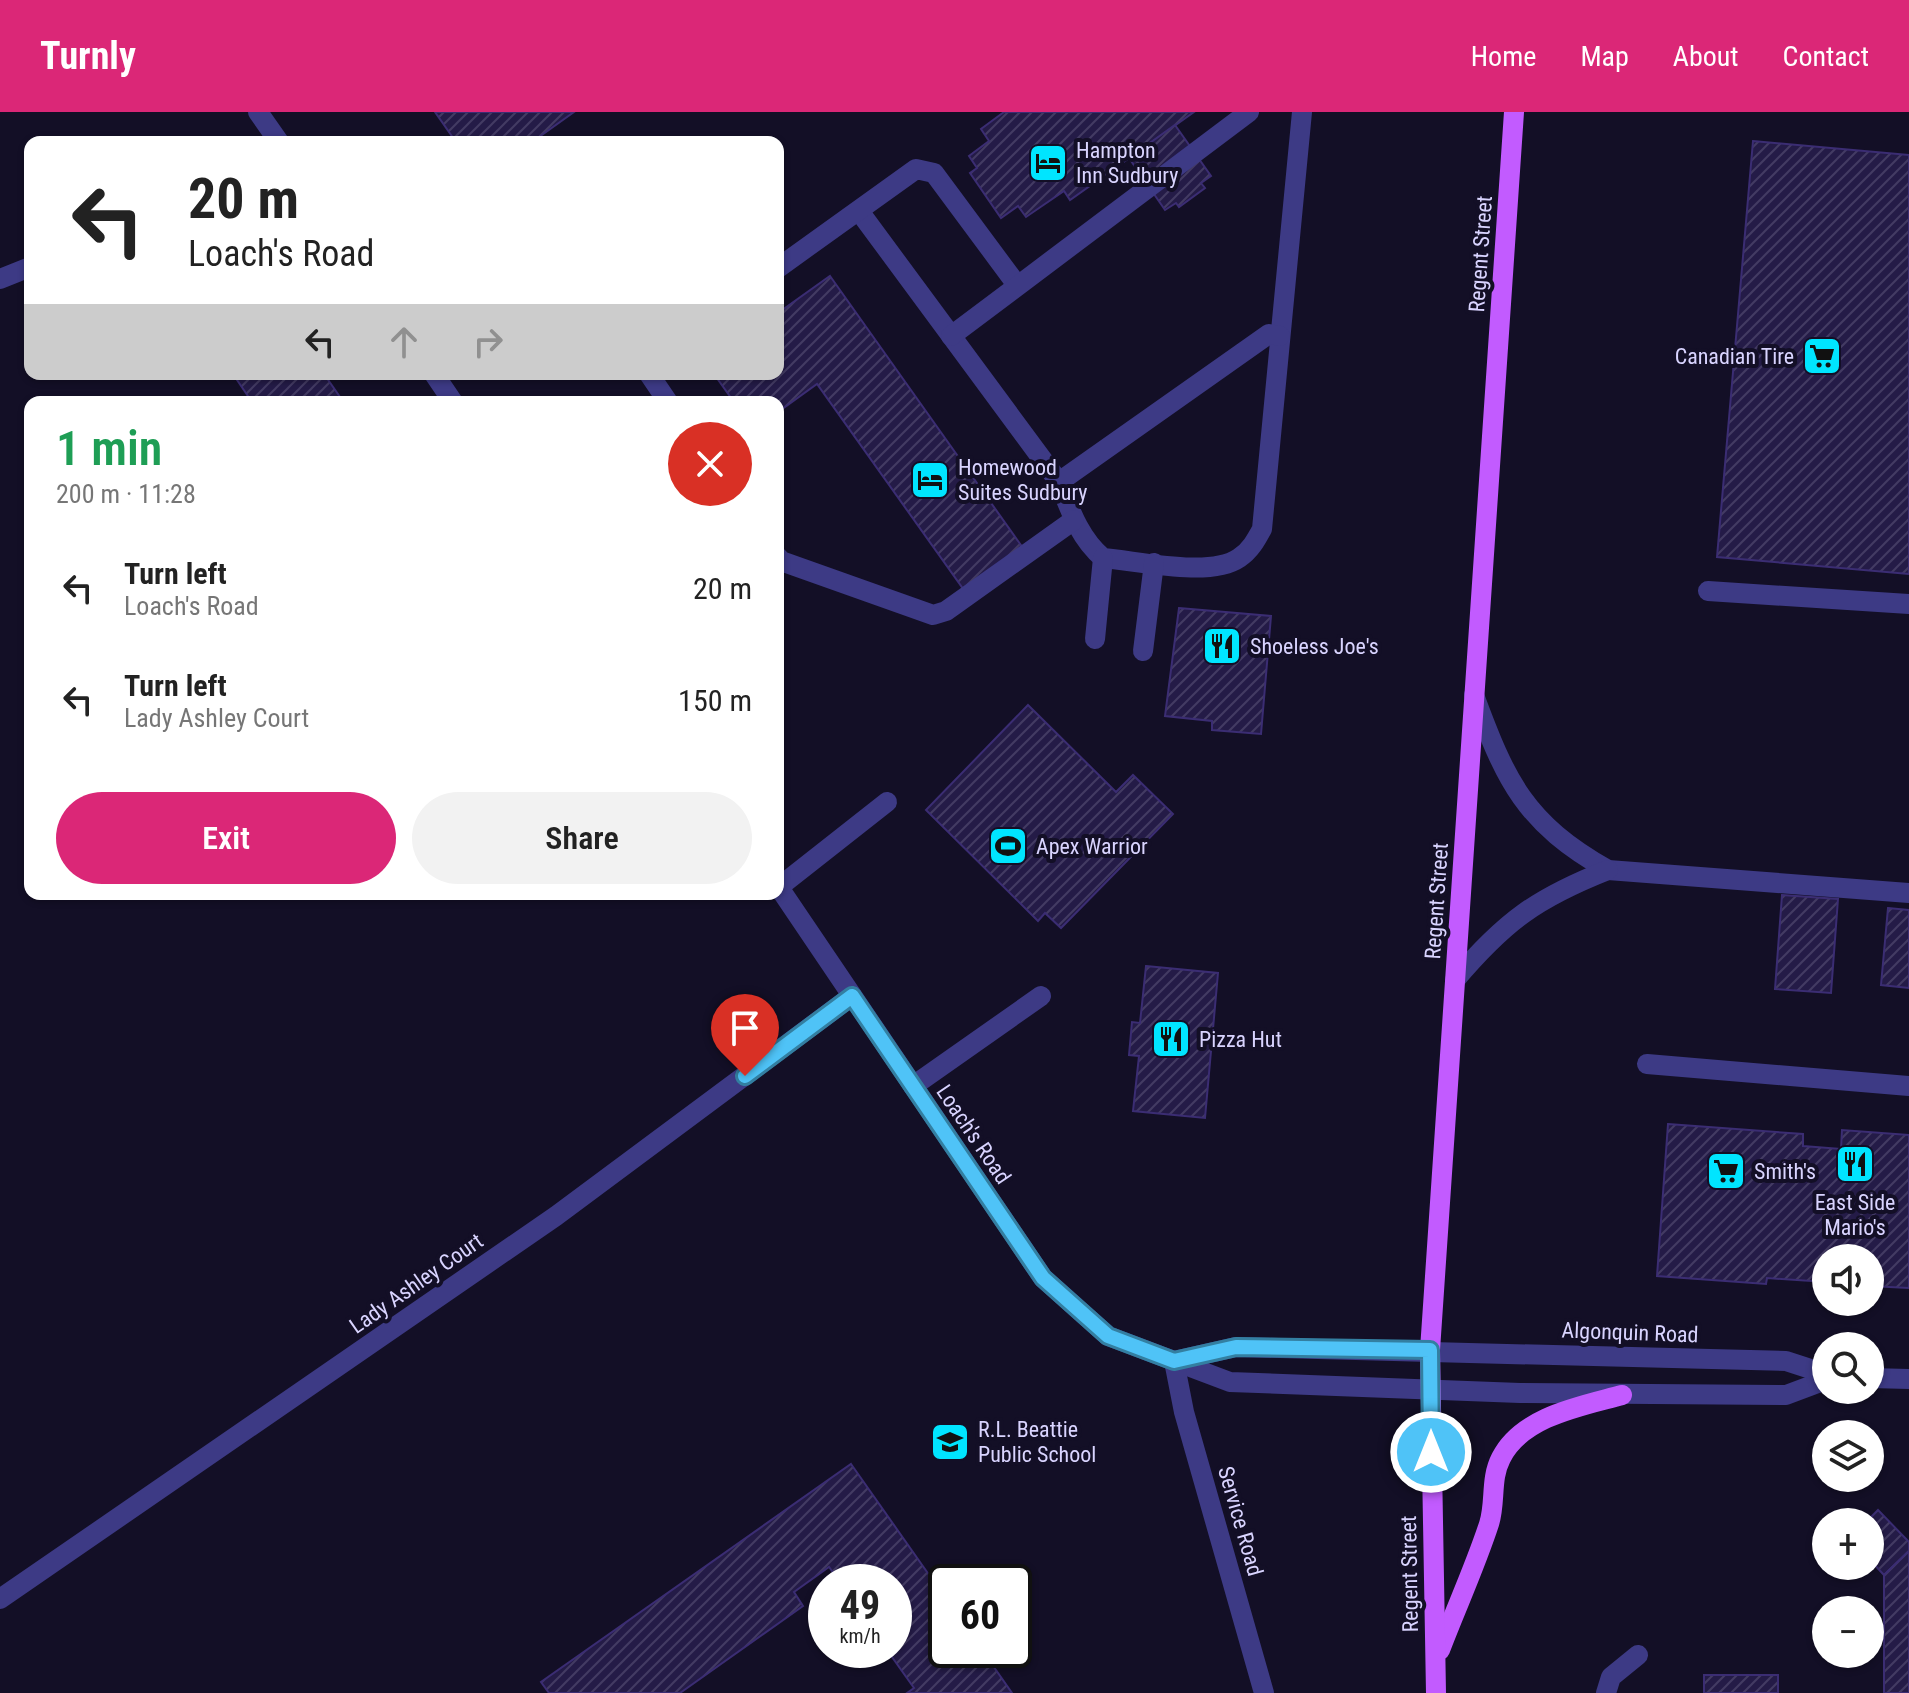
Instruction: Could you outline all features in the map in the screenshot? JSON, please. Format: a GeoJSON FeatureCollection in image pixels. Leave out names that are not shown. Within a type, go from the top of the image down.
{"type":"FeatureCollection","features":[{"type":"Feature","properties":{"kind":"main road","name":"Regent Street"},"geometry":{"type":"LineString","coordinates":[[1436,1693],[1430,1350],[1514,112]]}},
{"type":"Feature","properties":{"kind":"main road"},"geometry":{"type":"LineString","coordinates":[[1435,1661],[1490,1521],[1494,1478],[1501,1457],[1517,1439],[1546,1418],[1622,1395]]}},
{"type":"Feature","properties":{"kind":"street"},"geometry":{"type":"LineString","coordinates":[[258,112],[275,136]]}},
{"type":"Feature","properties":{"kind":"street"},"geometry":{"type":"LineString","coordinates":[[951,336],[1249,112]]}},
{"type":"Feature","properties":{"kind":"street"},"geometry":{"type":"LineString","coordinates":[[859,211],[1059,482],[1074,520],[1092,549],[1103,558],[1213,569],[1238,560],[1262,529],[1302,112]]}},
{"type":"Feature","properties":{"kind":"street"},"geometry":{"type":"LineString","coordinates":[[784,264],[916,169],[934,173],[1017,285]]}},
{"type":"Feature","properties":{"kind":"street"},"geometry":{"type":"LineString","coordinates":[[0,279],[24,269]]}},
{"type":"Feature","properties":{"kind":"street"},"geometry":{"type":"LineString","coordinates":[[1059,482],[1269,334],[1280,336]]}},
{"type":"Feature","properties":{"kind":"street"},"geometry":{"type":"LineString","coordinates":[[784,562],[933,615],[946,611],[1074,520]]}},
{"type":"Feature","properties":{"kind":"street"},"geometry":{"type":"LineString","coordinates":[[1095,639],[1103,558]]}},
{"type":"Feature","properties":{"kind":"street"},"geometry":{"type":"LineString","coordinates":[[1143,651],[1154,563]]}},
{"type":"Feature","properties":{"kind":"street"},"geometry":{"type":"LineString","coordinates":[[1708,591],[1909,604]]}},
{"type":"Feature","properties":{"kind":"street"},"geometry":{"type":"LineString","coordinates":[[1474,695],[1500,765],[1530,811],[1568,847],[1608,870],[1909,893]]}},
{"type":"Feature","properties":{"kind":"street"},"geometry":{"type":"LineString","coordinates":[[784,882],[887,802]]}},
{"type":"Feature","properties":{"kind":"street"},"geometry":{"type":"LineString","coordinates":[[1455,980],[1516,916],[1556,891],[1608,870]]}},
{"type":"Feature","properties":{"kind":"street","name":"Loach's Road"},"geometry":{"type":"LineString","coordinates":[[784,894],[1043,1278],[1108,1336],[1230,1382],[1431,1390]]}},
{"type":"Feature","properties":{"kind":"street","name":"Lady Ashley Court"},"geometry":{"type":"LineString","coordinates":[[0,1599],[556,1216],[852,996]]}},
{"type":"Feature","properties":{"kind":"street"},"geometry":{"type":"LineString","coordinates":[[913,1086],[1041,996]]}},
{"type":"Feature","properties":{"kind":"street"},"geometry":{"type":"LineString","coordinates":[[1647,1064],[1909,1086]]}},
{"type":"Feature","properties":{"kind":"street"},"geometry":{"type":"LineString","coordinates":[[1174,1361],[1236,1347],[1430,1350]]}},
{"type":"Feature","properties":{"kind":"street","name":"Algonquin Road"},"geometry":{"type":"LineString","coordinates":[[1430,1350],[1786,1361],[1812,1369]]}},
{"type":"Feature","properties":{"kind":"street","name":"Service Road"},"geometry":{"type":"LineString","coordinates":[[1174,1361],[1184,1412],[1264,1693]]}},
{"type":"Feature","properties":{"kind":"street"},"geometry":{"type":"LineString","coordinates":[[1884,1378],[1909,1379]]}},
{"type":"Feature","properties":{"kind":"street"},"geometry":{"type":"LineString","coordinates":[[1431,1390],[1786,1395],[1812,1385]]}},
{"type":"Feature","properties":{"kind":"street"},"geometry":{"type":"LineString","coordinates":[[1606,1693],[1611,1677],[1638,1655]]}},
{"type":"Feature","properties":{"kind":"building"},"geometry":{"type":"Polygon","coordinates":[[[435,112],[574,112],[540,136],[452,136],[435,112]]]}},
{"type":"Feature","properties":{"kind":"building","name":"Hampton Inn Sudbury"},"geometry":{"type":"Polygon","coordinates":[[[1004,112],[1194,112],[1070,200],[1064,191],[1026,217],[1018,206],[1001,218],[970,173],[977,168],[969,156],[989,141],[981,129],[1004,112]]]}},
{"type":"Feature","properties":{"kind":"building"},"geometry":{"type":"Polygon","coordinates":[[[1175,125],[1211,176],[1201,183],[1205,188],[1179,207],[1176,203],[1165,210],[1129,158],[1175,125]]]}},
{"type":"Feature","properties":{"kind":"building","name":"Canadian Tire"},"geometry":{"type":"Polygon","coordinates":[[[1753,141],[1909,155],[1909,574],[1717,557],[1753,141]]]}},
{"type":"Feature","properties":{"kind":"building","name":"Homewood Suites Sudbury"},"geometry":{"type":"Polygon","coordinates":[[[830,276],[1023,548],[964,590],[817,384],[784,408],[784,396],[730,396],[718,380],[784,380],[784,309],[830,276]]]}},
{"type":"Feature","properties":{"kind":"building"},"geometry":{"type":"Polygon","coordinates":[[[237,380],[328,380],[339,396],[248,396],[237,380]]]}},
{"type":"Feature","properties":{"kind":"building","name":"Shoeless Joe's"},"geometry":{"type":"Polygon","coordinates":[[[1179,608],[1271,616],[1261,734],[1212,730],[1212,721],[1165,716],[1179,608]]]}},
{"type":"Feature","properties":{"kind":"building"},"geometry":{"type":"Polygon","coordinates":[[[1028,705],[1116,792],[1133,775],[1173,814],[1061,928],[1045,913],[1038,921],[926,810],[1028,705]]]}},
{"type":"Feature","properties":{"kind":"building"},"geometry":{"type":"Polygon","coordinates":[[[1782,895],[1838,899],[1831,993],[1775,989],[1782,895]]]}},
{"type":"Feature","properties":{"kind":"building"},"geometry":{"type":"Polygon","coordinates":[[[1888,908],[1909,910],[1909,988],[1881,985],[1888,908]]]}},
{"type":"Feature","properties":{"kind":"building","name":"Pizza Hut"},"geometry":{"type":"Polygon","coordinates":[[[1146,966],[1218,973],[1205,1118],[1133,1111],[1139,1056],[1129,1055],[1132,1022],[1140,1023],[1146,966]]]}},
{"type":"Feature","properties":{"kind":"building"},"geometry":{"type":"Polygon","coordinates":[[[1668,1124],[1803,1134],[1803,1146],[1841,1149],[1842,1130],[1909,1135],[1909,1288],[1884,1287],[1884,1244],[1812,1244],[1812,1281],[1767,1278],[1766,1284],[1657,1276],[1668,1124]]]}},
{"type":"Feature","properties":{"kind":"building"},"geometry":{"type":"Polygon","coordinates":[[[851,1464],[928,1573],[928,1668],[995,1668],[1012,1693],[907,1693],[914,1688],[900,1668],[912,1668],[912,1564],[808,1564],[808,1582],[794,1592],[803,1606],[680,1693],[549,1693],[541,1682],[851,1464]]]}},
{"type":"Feature","properties":{"kind":"building"},"geometry":{"type":"Polygon","coordinates":[[[1884,1516],[1909,1542],[1909,1551],[1884,1575],[1884,1516]]]}},
{"type":"Feature","properties":{"kind":"building"},"geometry":{"type":"Polygon","coordinates":[[[1909,1551],[1909,1693],[1884,1693],[1884,1575],[1909,1551]]]}},
{"type":"Feature","properties":{"kind":"building"},"geometry":{"type":"Polygon","coordinates":[[[1704,1675],[1778,1675],[1778,1693],[1704,1693],[1704,1675]]]}},
{"type":"Feature","properties":{"kind":"place","name":"Hampton Inn Sudbury"},"geometry":{"type":"Point","coordinates":[1048,163]}},
{"type":"Feature","properties":{"kind":"place","name":"Canadian Tire"},"geometry":{"type":"Point","coordinates":[1822,356]}},
{"type":"Feature","properties":{"kind":"place","name":"Homewood Suites Sudbury"},"geometry":{"type":"Point","coordinates":[930,480]}},
{"type":"Feature","properties":{"kind":"place","name":"Shoeless Joe's"},"geometry":{"type":"Point","coordinates":[1222,646]}},
{"type":"Feature","properties":{"kind":"place","name":"Apex Warrior"},"geometry":{"type":"Point","coordinates":[1008,846]}},
{"type":"Feature","properties":{"kind":"place","name":"Pizza Hut"},"geometry":{"type":"Point","coordinates":[1171,1039]}},
{"type":"Feature","properties":{"kind":"place","name":"East Side Mario's"},"geometry":{"type":"Point","coordinates":[1855,1164]}},
{"type":"Feature","properties":{"kind":"place","name":"Smith's"},"geometry":{"type":"Point","coordinates":[1726,1171]}},
{"type":"Feature","properties":{"kind":"place","name":"R.L. Beattie Public School"},"geometry":{"type":"Point","coordinates":[950,1442]}},
{"type":"Feature","properties":{"kind":"route"},"geometry":{"type":"LineString","coordinates":[[745,1076],[852,996],[1043,1278],[1108,1336],[1174,1361],[1236,1347],[1430,1350],[1431,1452]]}}]}
